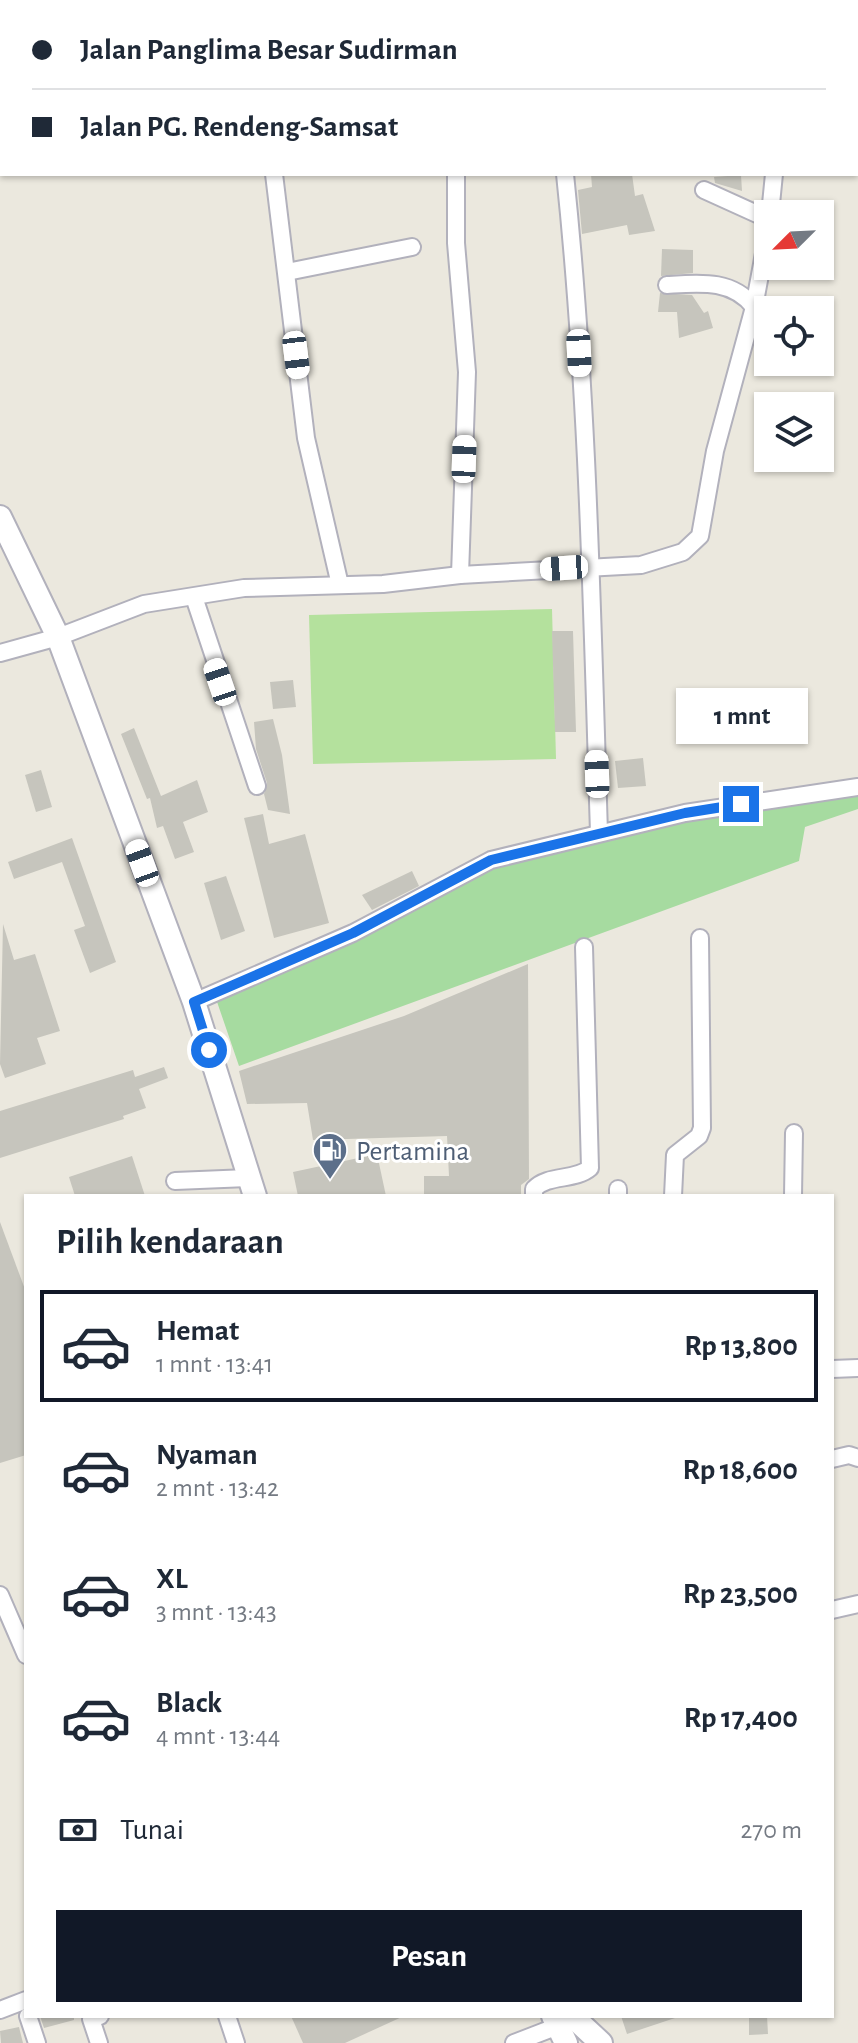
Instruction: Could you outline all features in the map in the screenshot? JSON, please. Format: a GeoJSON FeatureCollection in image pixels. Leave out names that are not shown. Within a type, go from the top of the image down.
{"type":"FeatureCollection","features":[{"type":"Feature","properties":{"kind":"main road"},"geometry":{"type":"LineString","coordinates":[[1,520],[58,637],[194,1002],[251,1187]]}},
{"type":"Feature","properties":{"kind":"main road"},"geometry":{"type":"LineString","coordinates":[[562,2025],[601,2043]]}},
{"type":"Feature","properties":{"kind":"street"},"geometry":{"type":"LineString","coordinates":[[274,176],[306,438],[340,585]]}},
{"type":"Feature","properties":{"kind":"street"},"geometry":{"type":"LineString","coordinates":[[456,176],[456,243],[467,372],[460,575]]}},
{"type":"Feature","properties":{"kind":"street"},"geometry":{"type":"LineString","coordinates":[[565,176],[574,261],[590,566],[599,833]]}},
{"type":"Feature","properties":{"kind":"street"},"geometry":{"type":"LineString","coordinates":[[771,200],[774,176]]}},
{"type":"Feature","properties":{"kind":"street"},"geometry":{"type":"LineString","coordinates":[[704,190],[754,210]]}},
{"type":"Feature","properties":{"kind":"street"},"geometry":{"type":"LineString","coordinates":[[287,272],[412,247]]}},
{"type":"Feature","properties":{"kind":"street"},"geometry":{"type":"LineString","coordinates":[[0,653],[58,637],[144,604],[244,588],[340,585],[641,565],[683,552],[700,536],[715,451],[754,307],[739,292],[719,284],[667,285]]}},
{"type":"Feature","properties":{"kind":"street"},"geometry":{"type":"LineString","coordinates":[[194,597],[257,786]]}},
{"type":"Feature","properties":{"kind":"street"},"geometry":{"type":"LineString","coordinates":[[194,1002],[353,933],[491,860],[685,813],[858,787]]}},
{"type":"Feature","properties":{"kind":"street"},"geometry":{"type":"LineString","coordinates":[[673,1194],[675,1155],[699,1136],[702,1128],[700,938]]}},
{"type":"Feature","properties":{"kind":"street"},"geometry":{"type":"LineString","coordinates":[[534,1194],[540,1183],[583,1173],[590,1168],[584,947]]}},
{"type":"Feature","properties":{"kind":"street"},"geometry":{"type":"LineString","coordinates":[[793,1194],[794,1133]]}},
{"type":"Feature","properties":{"kind":"street"},"geometry":{"type":"LineString","coordinates":[[175,1181],[251,1187]]}},
{"type":"Feature","properties":{"kind":"street"},"geometry":{"type":"LineString","coordinates":[[834,1369],[858,1368]]}},
{"type":"Feature","properties":{"kind":"street"},"geometry":{"type":"LineString","coordinates":[[834,1459],[849,1455],[858,1458]]}},
{"type":"Feature","properties":{"kind":"street"},"geometry":{"type":"LineString","coordinates":[[0,1595],[24,1650]]}},
{"type":"Feature","properties":{"kind":"street"},"geometry":{"type":"LineString","coordinates":[[834,1610],[858,1604]]}},
{"type":"Feature","properties":{"kind":"street"},"geometry":{"type":"LineString","coordinates":[[0,2010],[24,2007]]}},
{"type":"Feature","properties":{"kind":"street"},"geometry":{"type":"LineString","coordinates":[[29,2018],[37,2043]]}},
{"type":"Feature","properties":{"kind":"street"},"geometry":{"type":"LineString","coordinates":[[94,2018],[99,2043]]}},
{"type":"Feature","properties":{"kind":"street"},"geometry":{"type":"LineString","coordinates":[[228,2018],[236,2043]]}},
{"type":"Feature","properties":{"kind":"street"},"geometry":{"type":"LineString","coordinates":[[514,2043],[562,2025]]}},
{"type":"Feature","properties":{"kind":"green space"},"geometry":{"type":"Polygon","coordinates":[[[552,609],[556,759],[313,764],[309,615],[552,609]]]}},
{"type":"Feature","properties":{"kind":"green space"},"geometry":{"type":"Polygon","coordinates":[[[858,788],[858,809],[805,827],[799,861],[239,1066],[214,993],[454,876],[599,833],[858,788]]]}},
{"type":"Feature","properties":{"kind":"building"},"geometry":{"type":"Polygon","coordinates":[[[591,176],[632,176],[635,196],[643,194],[655,231],[629,235],[627,225],[582,234],[578,190],[592,187],[591,176]]]}},
{"type":"Feature","properties":{"kind":"building"},"geometry":{"type":"Polygon","coordinates":[[[741,176],[742,191],[715,183],[714,177],[741,176]]]}},
{"type":"Feature","properties":{"kind":"building"},"geometry":{"type":"Polygon","coordinates":[[[662,249],[693,250],[693,273],[661,276],[662,249]]]}},
{"type":"Feature","properties":{"kind":"building"},"geometry":{"type":"Polygon","coordinates":[[[660,293],[692,295],[704,313],[708,311],[713,328],[679,338],[677,312],[658,312],[660,293]]]}},
{"type":"Feature","properties":{"kind":"building"},"geometry":{"type":"Polygon","coordinates":[[[552,631],[573,631],[576,732],[555,732],[552,631]]]}},
{"type":"Feature","properties":{"kind":"building"},"geometry":{"type":"Polygon","coordinates":[[[293,680],[296,707],[273,709],[270,682],[293,680]]]}},
{"type":"Feature","properties":{"kind":"building"},"geometry":{"type":"Polygon","coordinates":[[[273,719],[282,755],[290,814],[268,810],[264,794],[267,783],[256,749],[254,722],[273,719]]]}},
{"type":"Feature","properties":{"kind":"building"},"geometry":{"type":"Polygon","coordinates":[[[134,728],[161,796],[197,780],[208,812],[183,822],[194,852],[175,859],[163,826],[157,828],[150,798],[147,799],[121,734],[134,728]]]}},
{"type":"Feature","properties":{"kind":"building"},"geometry":{"type":"Polygon","coordinates":[[[643,758],[646,786],[618,788],[615,761],[643,758]]]}},
{"type":"Feature","properties":{"kind":"building"},"geometry":{"type":"Polygon","coordinates":[[[41,770],[52,807],[36,812],[25,775],[41,770]]]}},
{"type":"Feature","properties":{"kind":"building"},"geometry":{"type":"Polygon","coordinates":[[[263,814],[269,844],[305,834],[329,923],[274,938],[244,818],[263,814]]]}},
{"type":"Feature","properties":{"kind":"building"},"geometry":{"type":"Polygon","coordinates":[[[72,838],[116,962],[90,973],[74,930],[85,926],[62,862],[14,879],[8,862],[72,838]]]}},
{"type":"Feature","properties":{"kind":"building"},"geometry":{"type":"Polygon","coordinates":[[[412,871],[419,886],[372,910],[362,895],[412,871]]]}},
{"type":"Feature","properties":{"kind":"building"},"geometry":{"type":"Polygon","coordinates":[[[226,876],[245,931],[221,940],[204,883],[226,876]]]}},
{"type":"Feature","properties":{"kind":"building"},"geometry":{"type":"Polygon","coordinates":[[[3,924],[14,960],[35,954],[60,1031],[37,1038],[46,1064],[5,1078],[0,1064],[3,924]]]}},
{"type":"Feature","properties":{"kind":"building"},"geometry":{"type":"Polygon","coordinates":[[[528,964],[529,1179],[521,1185],[521,1194],[424,1194],[424,1176],[449,1176],[447,1136],[313,1140],[307,1103],[247,1104],[239,1071],[404,1016],[528,964]]]}},
{"type":"Feature","properties":{"kind":"building"},"geometry":{"type":"Polygon","coordinates":[[[164,1067],[168,1078],[139,1089],[146,1108],[123,1116],[124,1119],[0,1158],[0,1111],[133,1070],[135,1077],[164,1067]]]}},
{"type":"Feature","properties":{"kind":"building"},"geometry":{"type":"Polygon","coordinates":[[[377,1154],[386,1194],[298,1194],[293,1172],[377,1154]]]}},
{"type":"Feature","properties":{"kind":"building"},"geometry":{"type":"Polygon","coordinates":[[[132,1156],[144,1194],[74,1194],[69,1177],[132,1156]]]}},
{"type":"Feature","properties":{"kind":"building"},"geometry":{"type":"Polygon","coordinates":[[[0,1222],[24,1287],[24,1456],[0,1463],[0,1222]]]}},
{"type":"Feature","properties":{"kind":"building"},"geometry":{"type":"Polygon","coordinates":[[[41,2018],[74,2018],[74,2020],[44,2028],[41,2018]]]}},
{"type":"Feature","properties":{"kind":"building"},"geometry":{"type":"Polygon","coordinates":[[[292,2018],[400,2018],[345,2043],[303,2043],[292,2018]]]}},
{"type":"Feature","properties":{"kind":"building"},"geometry":{"type":"Polygon","coordinates":[[[622,2018],[675,2018],[627,2034],[622,2018]]]}},
{"type":"Feature","properties":{"kind":"building"},"geometry":{"type":"Polygon","coordinates":[[[749,2018],[767,2018],[768,2034],[749,2035],[749,2018]]]}},
{"type":"Feature","properties":{"kind":"building"},"geometry":{"type":"Polygon","coordinates":[[[19,2027],[23,2043],[1,2043],[0,2031],[19,2027]]]}},
{"type":"Feature","properties":{"kind":"place","name":"Pertamina"},"geometry":{"type":"Point","coordinates":[330,1181]}},
{"type":"Feature","properties":{"kind":"route"},"geometry":{"type":"LineString","coordinates":[[209,1050],[194,1002],[353,933],[454,876],[491,860],[685,813],[741,804]]}}]}
